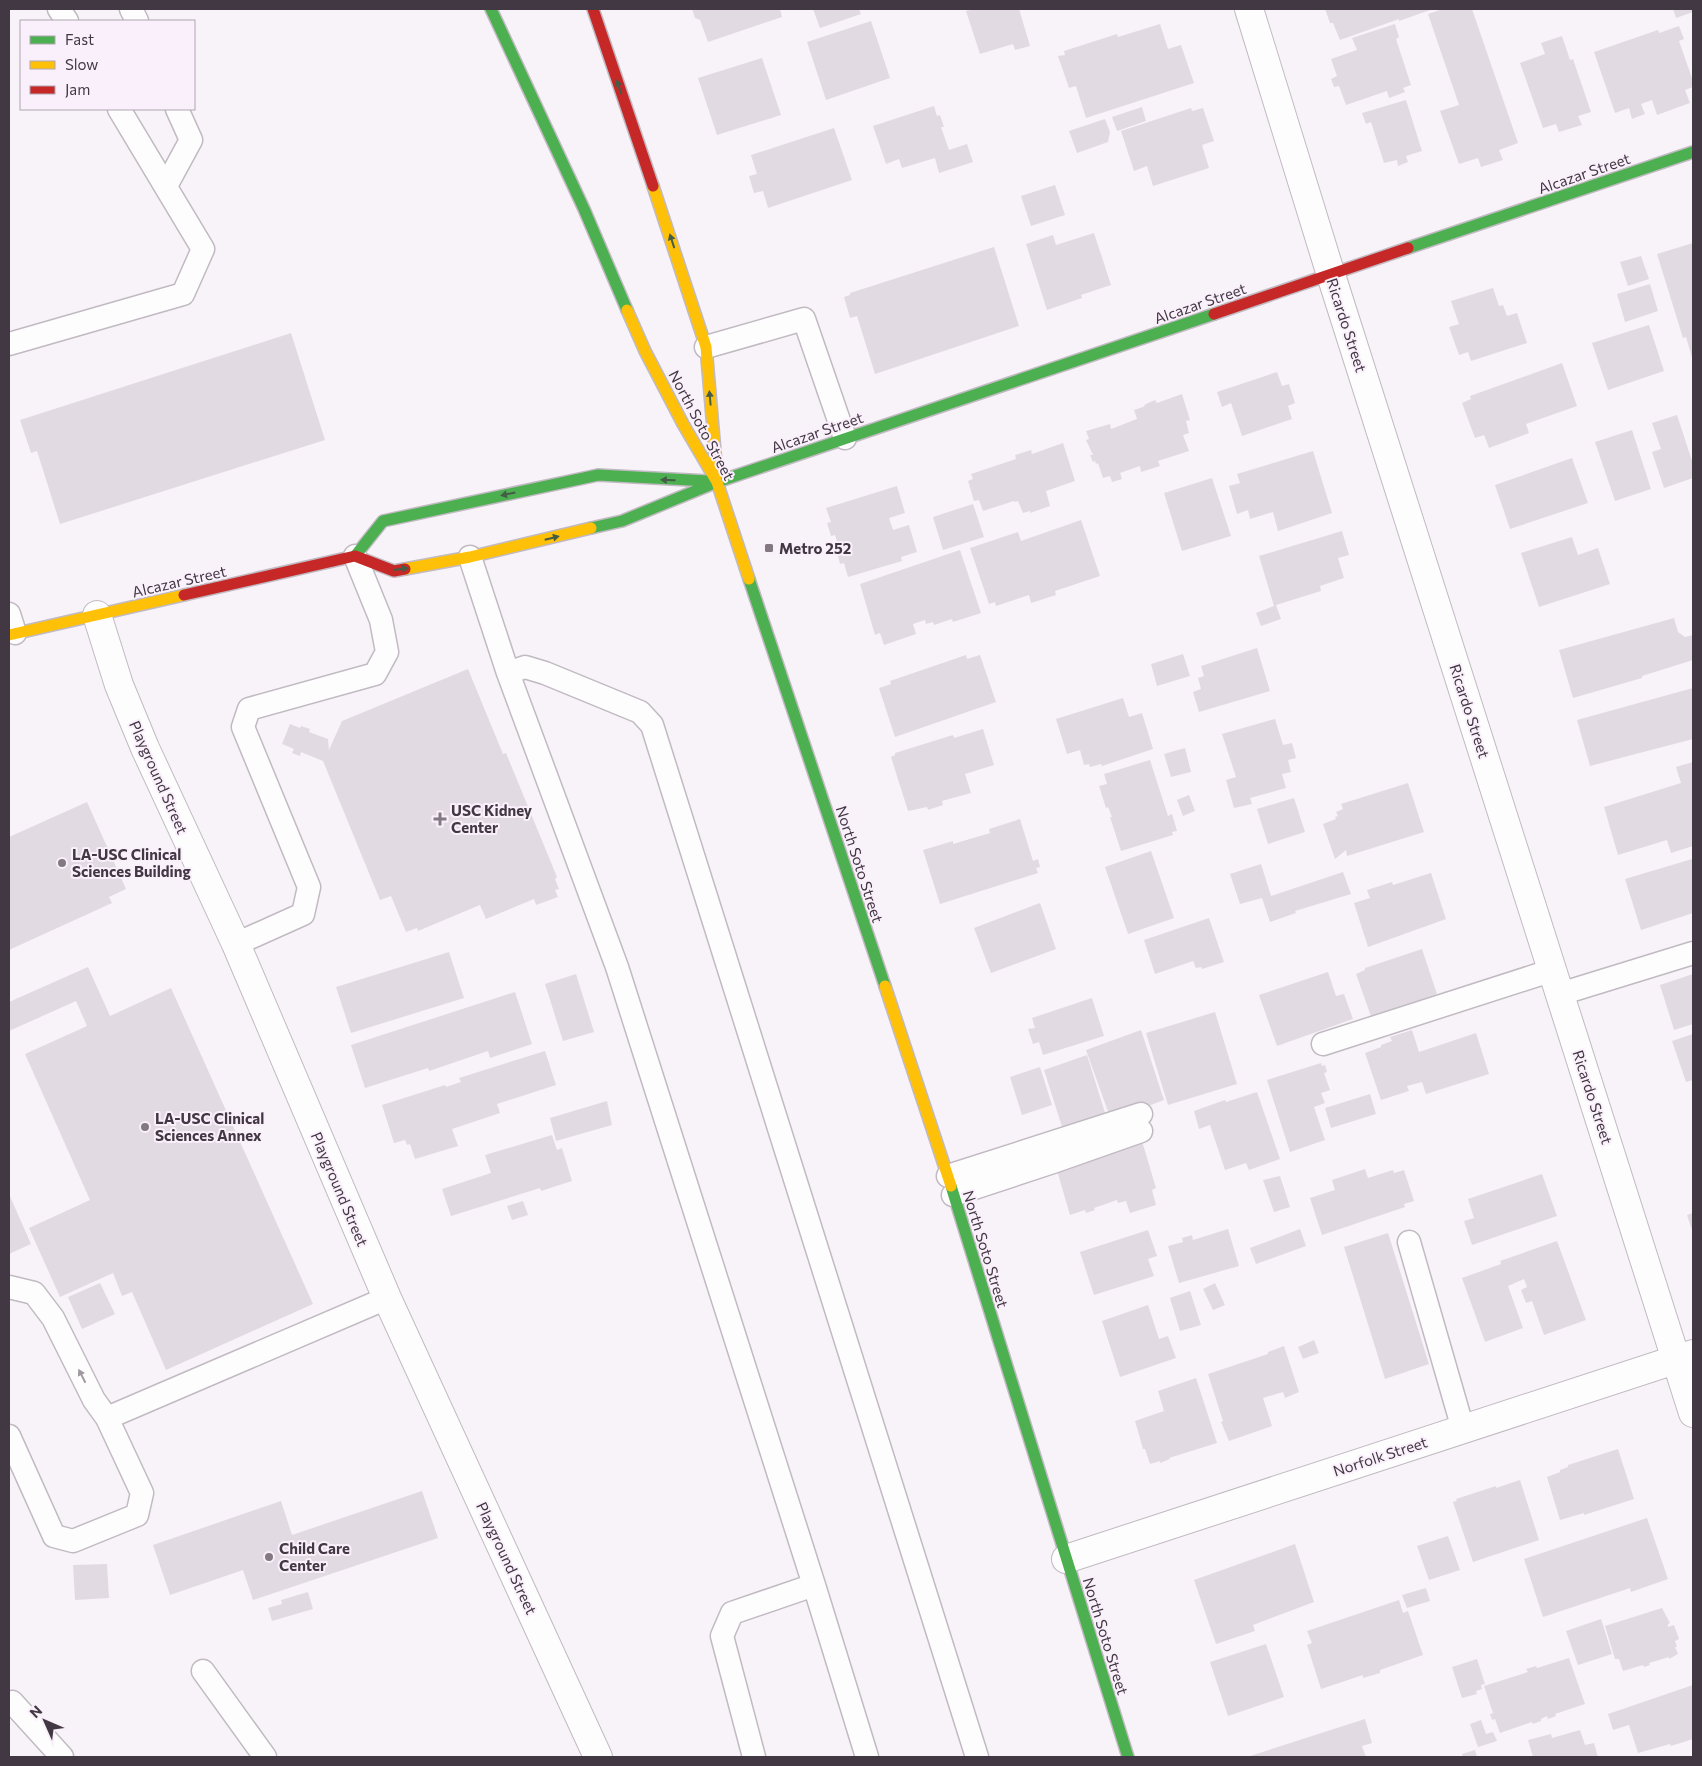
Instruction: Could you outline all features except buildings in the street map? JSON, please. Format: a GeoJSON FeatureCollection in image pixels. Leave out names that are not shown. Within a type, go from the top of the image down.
{"type":"FeatureCollection","features":[{"type":"Feature","properties":{"kind":"main road","name":"North Soto Street"},"geometry":{"type":"LineString","coordinates":[[491,9],[584,209],[645,351],[683,424],[717,482],[950,1186],[1128,1757]]}},
{"type":"Feature","properties":{"kind":"main road"},"geometry":{"type":"LineString","coordinates":[[593,9],[706,347],[717,482]]}},
{"type":"Feature","properties":{"kind":"main road","name":"Alcazar Street"},"geometry":{"type":"LineString","coordinates":[[11,627],[97,615],[355,556],[394,571],[470,557],[622,521],[717,482],[1693,152]]}},
{"type":"Feature","properties":{"kind":"main road","name":"Alcazar Street"},"geometry":{"type":"LineString","coordinates":[[355,556],[383,521],[588,477],[717,482]]}},
{"type":"Feature","properties":{"kind":"street","name":"Ricardo Street"},"geometry":{"type":"LineString","coordinates":[[1249,9],[1331,275],[1556,982],[1685,1357],[1693,1413]]}},
{"type":"Feature","properties":{"kind":"street","name":"Playground Street"},"geometry":{"type":"LineString","coordinates":[[97,615],[119,685],[145,748],[236,944],[387,1298],[598,1757]]}},
{"type":"Feature","properties":{"kind":"street","name":"Norfolk Street"},"geometry":{"type":"LineString","coordinates":[[1066,1559],[1685,1357]]}},
{"type":"Feature","properties":{"kind":"lane"},"geometry":{"type":"LineString","coordinates":[[59,9],[65,20]]}},
{"type":"Feature","properties":{"kind":"lane"},"geometry":{"type":"LineString","coordinates":[[9,344],[183,294],[203,249],[120,110]]}},
{"type":"Feature","properties":{"kind":"lane"},"geometry":{"type":"LineString","coordinates":[[166,186],[191,140],[177,110]]}},
{"type":"Feature","properties":{"kind":"lane"},"geometry":{"type":"LineString","coordinates":[[706,347],[804,320],[845,438]]}},
{"type":"Feature","properties":{"kind":"lane"},"geometry":{"type":"LineString","coordinates":[[236,944],[303,914],[308,886],[243,727],[249,709],[375,674],[387,652],[381,620],[355,556]]}},
{"type":"Feature","properties":{"kind":"lane"},"geometry":{"type":"LineString","coordinates":[[470,557],[508,673],[617,966],[867,1757]]}},
{"type":"Feature","properties":{"kind":"lane"},"geometry":{"type":"LineString","coordinates":[[508,673],[525,667],[545,673],[640,712],[652,726],[977,1757]]}},
{"type":"Feature","properties":{"kind":"lane"},"geometry":{"type":"LineString","coordinates":[[1323,1044],[1556,982],[1693,952]]}},
{"type":"Feature","properties":{"kind":"lane"},"geometry":{"type":"LineString","coordinates":[[950,1186],[1141,1122]]}},
{"type":"Feature","properties":{"kind":"lane"},"geometry":{"type":"LineString","coordinates":[[1409,1242],[1463,1429]]}},
{"type":"Feature","properties":{"kind":"lane"},"geometry":{"type":"LineString","coordinates":[[9,1286],[34,1293],[53,1318],[94,1400],[106,1418],[142,1493],[138,1515],[73,1541],[54,1536],[9,1436]]}},
{"type":"Feature","properties":{"kind":"lane"},"geometry":{"type":"LineString","coordinates":[[106,1418],[387,1298]]}},
{"type":"Feature","properties":{"kind":"lane"},"geometry":{"type":"LineString","coordinates":[[754,1757],[722,1636],[732,1613],[814,1585]]}},
{"type":"Feature","properties":{"kind":"lane"},"geometry":{"type":"LineString","coordinates":[[204,1671],[266,1757]]}},
{"type":"Feature","properties":{"kind":"lane"},"geometry":{"type":"LineString","coordinates":[[12,1702],[62,1757]]}},
{"type":"Feature","properties":{"kind":"traffic: fast"},"geometry":{"type":"LineString","coordinates":[[491,9],[584,209],[627,310]]}},
{"type":"Feature","properties":{"kind":"traffic: fast"},"geometry":{"type":"LineString","coordinates":[[1408,248],[1693,152]]}},
{"type":"Feature","properties":{"kind":"traffic: fast"},"geometry":{"type":"LineString","coordinates":[[591,528],[622,521],[717,482],[1214,314]]}},
{"type":"Feature","properties":{"kind":"traffic: fast"},"geometry":{"type":"LineString","coordinates":[[355,556],[383,521],[598,475],[708,481]]}},
{"type":"Feature","properties":{"kind":"traffic: fast"},"geometry":{"type":"LineString","coordinates":[[749,579],[885,986]]}},
{"type":"Feature","properties":{"kind":"traffic: fast"},"geometry":{"type":"LineString","coordinates":[[951,1186],[1128,1757]]}},
{"type":"Feature","properties":{"kind":"traffic: slow"},"geometry":{"type":"LineString","coordinates":[[653,186],[706,347],[717,475]]}},
{"type":"Feature","properties":{"kind":"traffic: slow"},"geometry":{"type":"LineString","coordinates":[[627,310],[645,351],[683,424],[717,482],[749,579]]}},
{"type":"Feature","properties":{"kind":"traffic: slow"},"geometry":{"type":"LineString","coordinates":[[405,569],[470,557],[591,528]]}},
{"type":"Feature","properties":{"kind":"traffic: slow"},"geometry":{"type":"LineString","coordinates":[[9,635],[184,595]]}},
{"type":"Feature","properties":{"kind":"traffic: slow"},"geometry":{"type":"LineString","coordinates":[[885,986],[951,1186]]}},
{"type":"Feature","properties":{"kind":"traffic: jam"},"geometry":{"type":"LineString","coordinates":[[593,9],[653,186]]}},
{"type":"Feature","properties":{"kind":"traffic: jam"},"geometry":{"type":"LineString","coordinates":[[1214,314],[1408,248]]}},
{"type":"Feature","properties":{"kind":"traffic: jam"},"geometry":{"type":"LineString","coordinates":[[184,595],[355,556],[394,571],[405,569]]}},
{"type":"Feature","properties":{"kind":"place","name":"Metro 252"},"geometry":{"type":"Point","coordinates":[769,548]}},
{"type":"Feature","properties":{"kind":"place","name":"USC Kidney Center"},"geometry":{"type":"Point","coordinates":[440,819]}},
{"type":"Feature","properties":{"kind":"place","name":"LA-USC Clinical Sciences Building"},"geometry":{"type":"Point","coordinates":[62,863]}},
{"type":"Feature","properties":{"kind":"place","name":"LA-USC Clinical Sciences Annex"},"geometry":{"type":"Point","coordinates":[145,1127]}},
{"type":"Feature","properties":{"kind":"place","name":"Child Care Center"},"geometry":{"type":"Point","coordinates":[269,1557]}}]}
